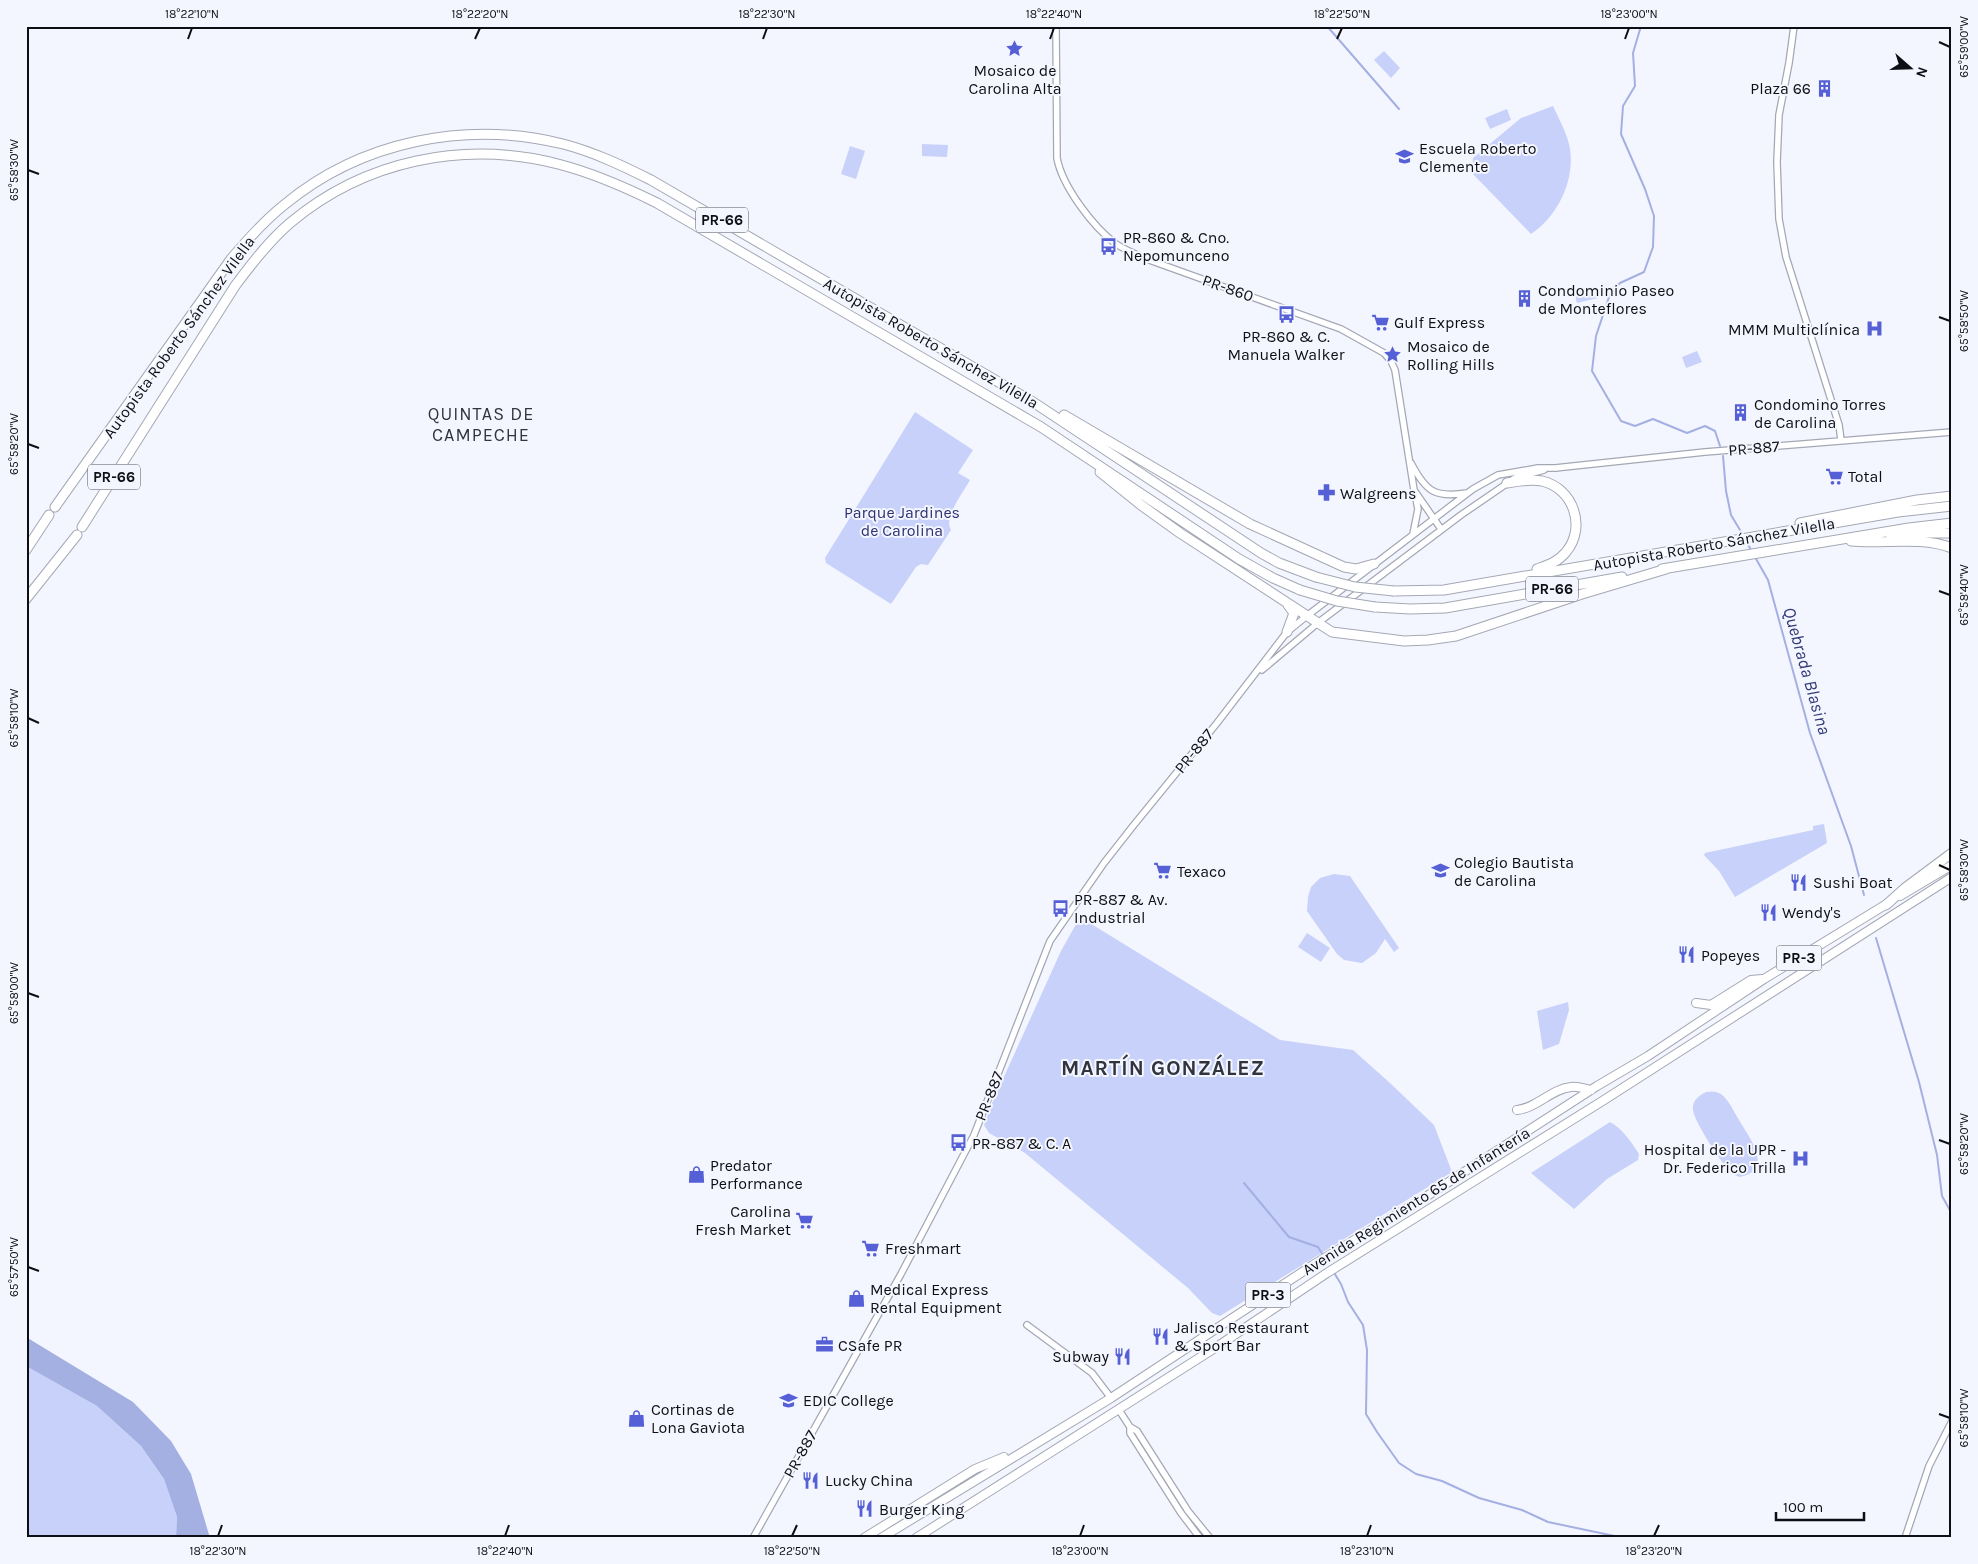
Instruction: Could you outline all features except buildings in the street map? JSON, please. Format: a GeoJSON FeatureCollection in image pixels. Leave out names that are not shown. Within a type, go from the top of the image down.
{"type":"FeatureCollection","features":[{"type":"Feature","properties":{"kind":"highway","name":"Autopista Roberto Sánchez Vilella"},"geometry":{"type":"LineString","coordinates":[[26,550],[231,260],[264,222],[300,192],[337,170],[398,146],[439,137],[480,134],[529,138],[563,144],[629,169],[702,208],[987,375],[1061,420],[1261,553],[1316,577],[1355,587],[1394,592],[1444,590],[1898,512],[1952,506]]}},
{"type":"Feature","properties":{"kind":"highway","name":"Autopista Roberto Sánchez Vilella"},"geometry":{"type":"LineString","coordinates":[[82,527],[235,286],[255,259],[289,224],[314,205],[349,184],[410,161],[464,153],[493,153],[518,156],[579,170],[608,180],[657,202],[1061,441],[1239,559],[1273,578],[1300,590],[1337,601],[1375,607],[1445,608],[1666,568],[1785,550],[1927,525],[1952,523]]}},
{"type":"Feature","properties":{"kind":"highway"},"geometry":{"type":"LineString","coordinates":[[987,375],[1013,385],[1277,538],[1344,568],[1356,569],[1374,564]]}},
{"type":"Feature","properties":{"kind":"highway"},"geometry":{"type":"LineString","coordinates":[[1061,441],[1141,505],[1284,602],[1320,622],[1332,632],[1404,641],[1441,639],[1456,636],[1666,568]]}},
{"type":"Feature","properties":{"kind":"highway"},"geometry":{"type":"LineString","coordinates":[[1507,483],[1533,480],[1551,484],[1566,496],[1572,505],[1576,517],[1574,538],[1563,555],[1547,566],[1521,576]]}},
{"type":"Feature","properties":{"kind":"highway"},"geometry":{"type":"LineString","coordinates":[[1777,533],[1793,524],[1917,500],[1952,496]]}},
{"type":"Feature","properties":{"kind":"highway"},"geometry":{"type":"LineString","coordinates":[[1839,540],[1952,532]]}},
{"type":"Feature","properties":{"kind":"highway"},"geometry":{"type":"LineString","coordinates":[[26,599],[77,535]]}},
{"type":"Feature","properties":{"kind":"highway"},"geometry":{"type":"LineString","coordinates":[[1839,540],[1873,543],[1922,542],[1952,548]]}},
{"type":"Feature","properties":{"kind":"highway"},"geometry":{"type":"LineString","coordinates":[[1284,602],[1294,613],[1288,632]]}},
{"type":"Feature","properties":{"kind":"highway"},"geometry":{"type":"LineString","coordinates":[[1886,905],[1905,888],[1952,853]]}},
{"type":"Feature","properties":{"kind":"main road","name":"Avenida Regimiento 65 de Infantería"},"geometry":{"type":"LineString","coordinates":[[888,1532],[975,1468],[1018,1453],[1111,1398],[1314,1265],[1648,1056],[1764,979],[1952,865]]}},
{"type":"Feature","properties":{"kind":"main road","name":"Avenida Regimiento 65 de Infantería"},"geometry":{"type":"LineString","coordinates":[[916,1538],[926,1534],[1119,1410],[1327,1273],[1604,1100],[1952,878]]}},
{"type":"Feature","properties":{"kind":"main road"},"geometry":{"type":"LineString","coordinates":[[1696,1003],[1711,1005],[1751,980],[1764,979]]}},
{"type":"Feature","properties":{"kind":"main road"},"geometry":{"type":"LineString","coordinates":[[1517,1110],[1526,1109],[1562,1089],[1573,1086],[1591,1090]]}},
{"type":"Feature","properties":{"kind":"main road"},"geometry":{"type":"LineString","coordinates":[[864,1538],[888,1532]]}},
{"type":"Feature","properties":{"kind":"main road"},"geometry":{"type":"LineString","coordinates":[[880,1538],[888,1532]]}},
{"type":"Feature","properties":{"kind":"street","name":"PR-860"},"geometry":{"type":"LineString","coordinates":[[1056,26],[1057,158],[1060,172],[1066,184],[1087,214],[1114,242],[1124,249],[1341,329],[1384,353],[1391,361],[1395,370],[1414,490],[1442,529]]}},
{"type":"Feature","properties":{"kind":"street"},"geometry":{"type":"LineString","coordinates":[[1794,26],[1779,115],[1777,162],[1780,220],[1786,257],[1839,425],[1841,440]]}},
{"type":"Feature","properties":{"kind":"street","name":"PR-887"},"geometry":{"type":"LineString","coordinates":[[1254,676],[1320,622],[1442,529],[1515,478],[1557,468],[1705,452],[1952,432]]}},
{"type":"Feature","properties":{"kind":"street"},"geometry":{"type":"LineString","coordinates":[[1409,458],[1424,484],[1437,494],[1450,495],[1469,492]]}},
{"type":"Feature","properties":{"kind":"street","name":"PR-887"},"geometry":{"type":"LineString","coordinates":[[753,1538],[901,1274],[974,1135],[1050,941],[1104,862],[1288,632],[1469,492],[1498,475],[1538,468],[1557,468]]}},
{"type":"Feature","properties":{"kind":"street"},"geometry":{"type":"LineString","coordinates":[[1413,535],[1418,509],[1414,490]]}},
{"type":"Feature","properties":{"kind":"street"},"geometry":{"type":"LineString","coordinates":[[1027,1325],[1092,1373],[1111,1398]]}},
{"type":"Feature","properties":{"kind":"street"},"geometry":{"type":"LineString","coordinates":[[1119,1410],[1130,1427],[1130,1433],[1143,1447],[1200,1538]]}},
{"type":"Feature","properties":{"kind":"street"},"geometry":{"type":"LineString","coordinates":[[1904,1538],[1929,1466],[1952,1421]]}},
{"type":"Feature","properties":{"kind":"street"},"geometry":{"type":"LineString","coordinates":[[1178,1502],[1210,1538]]}},
{"type":"Feature","properties":{"kind":"green space"},"geometry":{"type":"Polygon","coordinates":[[[1384,51],[1400,68],[1391,78],[1374,60],[1384,51]]]}},
{"type":"Feature","properties":{"kind":"green space"},"geometry":{"type":"Polygon","coordinates":[[[1553,106],[1569,144],[1570,173],[1567,185],[1556,208],[1549,218],[1531,234],[1472,173],[1473,158],[1521,118],[1553,106]]]}},
{"type":"Feature","properties":{"kind":"green space"},"geometry":{"type":"Polygon","coordinates":[[[1507,109],[1511,120],[1490,129],[1485,118],[1507,109]]]}},
{"type":"Feature","properties":{"kind":"green space"},"geometry":{"type":"Polygon","coordinates":[[[922,144],[948,145],[947,157],[922,156],[922,144]]]}},
{"type":"Feature","properties":{"kind":"green space"},"geometry":{"type":"Polygon","coordinates":[[[850,146],[865,151],[856,179],[841,174],[850,146]]]}},
{"type":"Feature","properties":{"kind":"green space"},"geometry":{"type":"Polygon","coordinates":[[[1595,286],[1598,298],[1577,303],[1574,292],[1595,286]]]}},
{"type":"Feature","properties":{"kind":"green space"},"geometry":{"type":"Polygon","coordinates":[[[1697,351],[1702,362],[1686,368],[1682,357],[1697,351]]]}},
{"type":"Feature","properties":{"kind":"green space","name":"Parque Jardines de Carolina"},"geometry":{"type":"Polygon","coordinates":[[[915,412],[973,450],[958,473],[970,480],[952,512],[949,525],[951,530],[928,565],[921,564],[916,567],[891,604],[826,563],[825,558],[915,412]]]}},
{"type":"Feature","properties":{"kind":"green space"},"geometry":{"type":"Polygon","coordinates":[[[1824,824],[1827,843],[1735,897],[1719,871],[1704,855],[1705,853],[1813,830],[1813,826],[1824,824]]]}},
{"type":"Feature","properties":{"kind":"green space"},"geometry":{"type":"Polygon","coordinates":[[[1334,874],[1350,876],[1399,948],[1394,952],[1385,939],[1376,953],[1362,963],[1344,960],[1337,954],[1307,911],[1311,887],[1320,878],[1334,874]]]}},
{"type":"Feature","properties":{"kind":"green space"},"geometry":{"type":"Polygon","coordinates":[[[1080,917],[1280,1040],[1353,1050],[1434,1125],[1452,1172],[1220,1316],[1212,1313],[1188,1288],[1025,1153],[989,1133],[984,1125],[1061,951],[1080,917]]]}},
{"type":"Feature","properties":{"kind":"green space"},"geometry":{"type":"Polygon","coordinates":[[[1307,933],[1330,948],[1321,962],[1298,947],[1307,933]]]}},
{"type":"Feature","properties":{"kind":"green space"},"geometry":{"type":"Polygon","coordinates":[[[1568,1002],[1569,1010],[1559,1044],[1543,1050],[1537,1011],[1568,1002]]]}},
{"type":"Feature","properties":{"kind":"green space"},"geometry":{"type":"Polygon","coordinates":[[[1712,1091],[1724,1097],[1753,1144],[1758,1160],[1756,1168],[1750,1173],[1740,1177],[1731,1173],[1718,1157],[1702,1131],[1694,1115],[1693,1104],[1700,1095],[1712,1091]]]}},
{"type":"Feature","properties":{"kind":"green space"},"geometry":{"type":"Polygon","coordinates":[[[1610,1122],[1619,1128],[1630,1141],[1639,1154],[1638,1160],[1607,1179],[1574,1209],[1531,1173],[1610,1122]]]}},
{"type":"Feature","properties":{"kind":"green space"},"geometry":{"type":"Polygon","coordinates":[[[26,1366],[97,1406],[141,1446],[164,1479],[177,1517],[176,1538],[26,1538],[26,1366]]]}},
{"type":"Feature","properties":{"kind":"shaded area"},"geometry":{"type":"Polygon","coordinates":[[[26,1337],[133,1402],[171,1441],[191,1474],[210,1538],[176,1538],[177,1517],[164,1479],[141,1446],[97,1406],[26,1366],[26,1337]]]}},
{"type":"Feature","properties":{"kind":"waterway"},"geometry":{"type":"LineString","coordinates":[[1327,26],[1399,109]]}},
{"type":"Feature","properties":{"kind":"waterway","name":"Quebrada Blasina"},"geometry":{"type":"LineString","coordinates":[[1641,26],[1633,53],[1635,86],[1623,106],[1621,134],[1645,189],[1654,216],[1653,247],[1644,272],[1620,283],[1610,294],[1596,336],[1592,371],[1621,421],[1635,426],[1653,419],[1687,433],[1705,426],[1715,431],[1720,446]]}},
{"type":"Feature","properties":{"kind":"waterway","name":"Quebrada Blasina"},"geometry":{"type":"LineString","coordinates":[[1723,456],[1726,491],[1731,515],[1743,535]]}},
{"type":"Feature","properties":{"kind":"waterway","name":"Quebrada Blasina"},"geometry":{"type":"LineString","coordinates":[[1746,541],[1751,550]]}},
{"type":"Feature","properties":{"kind":"waterway","name":"Quebrada Blasina"},"geometry":{"type":"LineString","coordinates":[[1755,557],[1768,580],[1810,733],[1851,846],[1864,895]]}},
{"type":"Feature","properties":{"kind":"waterway","name":"Quebrada Blasina"},"geometry":{"type":"LineString","coordinates":[[1876,938],[1919,1082],[1937,1155],[1942,1196],[1952,1214]]}},
{"type":"Feature","properties":{"kind":"waterway"},"geometry":{"type":"LineString","coordinates":[[1244,1183],[1289,1237],[1318,1247],[1324,1257]]}},
{"type":"Feature","properties":{"kind":"waterway"},"geometry":{"type":"LineString","coordinates":[[1333,1271],[1341,1284],[1348,1302],[1363,1325],[1367,1350],[1366,1414],[1399,1463],[1416,1474],[1442,1481],[1479,1498],[1522,1510],[1548,1522],[1624,1538]]}},
{"type":"Feature","properties":{"kind":"place","name":"Mosaico de Carolina Alta"},"geometry":{"type":"Point","coordinates":[1015,49]}},
{"type":"Feature","properties":{"kind":"place","name":"Plaza 66"},"geometry":{"type":"Point","coordinates":[1825,88]}},
{"type":"Feature","properties":{"kind":"place","name":"Escuela Roberto Clemente"},"geometry":{"type":"Point","coordinates":[1405,157]}},
{"type":"Feature","properties":{"kind":"place","name":"PR-860 & Cno. Nepomunceno"},"geometry":{"type":"Point","coordinates":[1109,246]}},
{"type":"Feature","properties":{"kind":"place","name":"Condominio Paseo de Monteflores"},"geometry":{"type":"Point","coordinates":[1524,299]}},
{"type":"Feature","properties":{"kind":"place","name":"PR-860 & C. Manuela Walker"},"geometry":{"type":"Point","coordinates":[1286,315]}},
{"type":"Feature","properties":{"kind":"place","name":"Gulf Express"},"geometry":{"type":"Point","coordinates":[1380,322]}},
{"type":"Feature","properties":{"kind":"place","name":"MMM Multiclínica"},"geometry":{"type":"Point","coordinates":[1874,329]}},
{"type":"Feature","properties":{"kind":"place","name":"Mosaico de Rolling Hills"},"geometry":{"type":"Point","coordinates":[1393,355]}},
{"type":"Feature","properties":{"kind":"place","name":"Condomino Torres de Carolina"},"geometry":{"type":"Point","coordinates":[1740,413]}},
{"type":"Feature","properties":{"kind":"place","name":"Total"},"geometry":{"type":"Point","coordinates":[1834,476]}},
{"type":"Feature","properties":{"kind":"place","name":"Walgreens"},"geometry":{"type":"Point","coordinates":[1326,493]}},
{"type":"Feature","properties":{"kind":"place","name":"Texaco"},"geometry":{"type":"Point","coordinates":[1163,871]}},
{"type":"Feature","properties":{"kind":"place","name":"Colegio Bautista de Carolina"},"geometry":{"type":"Point","coordinates":[1440,871]}},
{"type":"Feature","properties":{"kind":"place","name":"Sushi Boat"},"geometry":{"type":"Point","coordinates":[1799,882]}},
{"type":"Feature","properties":{"kind":"place","name":"PR-887 & Av. Industrial"},"geometry":{"type":"Point","coordinates":[1060,908]}},
{"type":"Feature","properties":{"kind":"place","name":"Wendy's"},"geometry":{"type":"Point","coordinates":[1768,912]}},
{"type":"Feature","properties":{"kind":"place","name":"Popeyes"},"geometry":{"type":"Point","coordinates":[1687,955]}},
{"type":"Feature","properties":{"kind":"place","name":"PR-887 & C. A"},"geometry":{"type":"Point","coordinates":[958,1143]}},
{"type":"Feature","properties":{"kind":"place","name":"Hospital de la UPR - Dr. Federico Trilla"},"geometry":{"type":"Point","coordinates":[1800,1158]}},
{"type":"Feature","properties":{"kind":"place","name":"Predator Performance"},"geometry":{"type":"Point","coordinates":[696,1174]}},
{"type":"Feature","properties":{"kind":"place","name":"Carolina Fresh Market"},"geometry":{"type":"Point","coordinates":[805,1220]}},
{"type":"Feature","properties":{"kind":"place","name":"Freshmart"},"geometry":{"type":"Point","coordinates":[871,1248]}},
{"type":"Feature","properties":{"kind":"place","name":"Medical Express Rental Equipment"},"geometry":{"type":"Point","coordinates":[856,1298]}},
{"type":"Feature","properties":{"kind":"place","name":"Jalisco Restaurant & Sport Bar"},"geometry":{"type":"Point","coordinates":[1160,1336]}},
{"type":"Feature","properties":{"kind":"place","name":"CSafe PR"},"geometry":{"type":"Point","coordinates":[824,1345]}},
{"type":"Feature","properties":{"kind":"place","name":"Subway"},"geometry":{"type":"Point","coordinates":[1123,1356]}},
{"type":"Feature","properties":{"kind":"place","name":"EDIC College"},"geometry":{"type":"Point","coordinates":[789,1400]}},
{"type":"Feature","properties":{"kind":"place","name":"Cortinas de Lona Gaviota"},"geometry":{"type":"Point","coordinates":[637,1418]}},
{"type":"Feature","properties":{"kind":"place","name":"Lucky China"},"geometry":{"type":"Point","coordinates":[811,1480]}},
{"type":"Feature","properties":{"kind":"place","name":"Burger King"},"geometry":{"type":"Point","coordinates":[865,1509]}},
{"type":"Feature","properties":{"kind":"district","name":"QUINTAS DE CAMPECHE"},"geometry":{"type":"Point","coordinates":[481,424]}},
{"type":"Feature","properties":{"kind":"district","name":"MARTÍN GONZÁLEZ"},"geometry":{"type":"Point","coordinates":[1163,1068]}}]}
